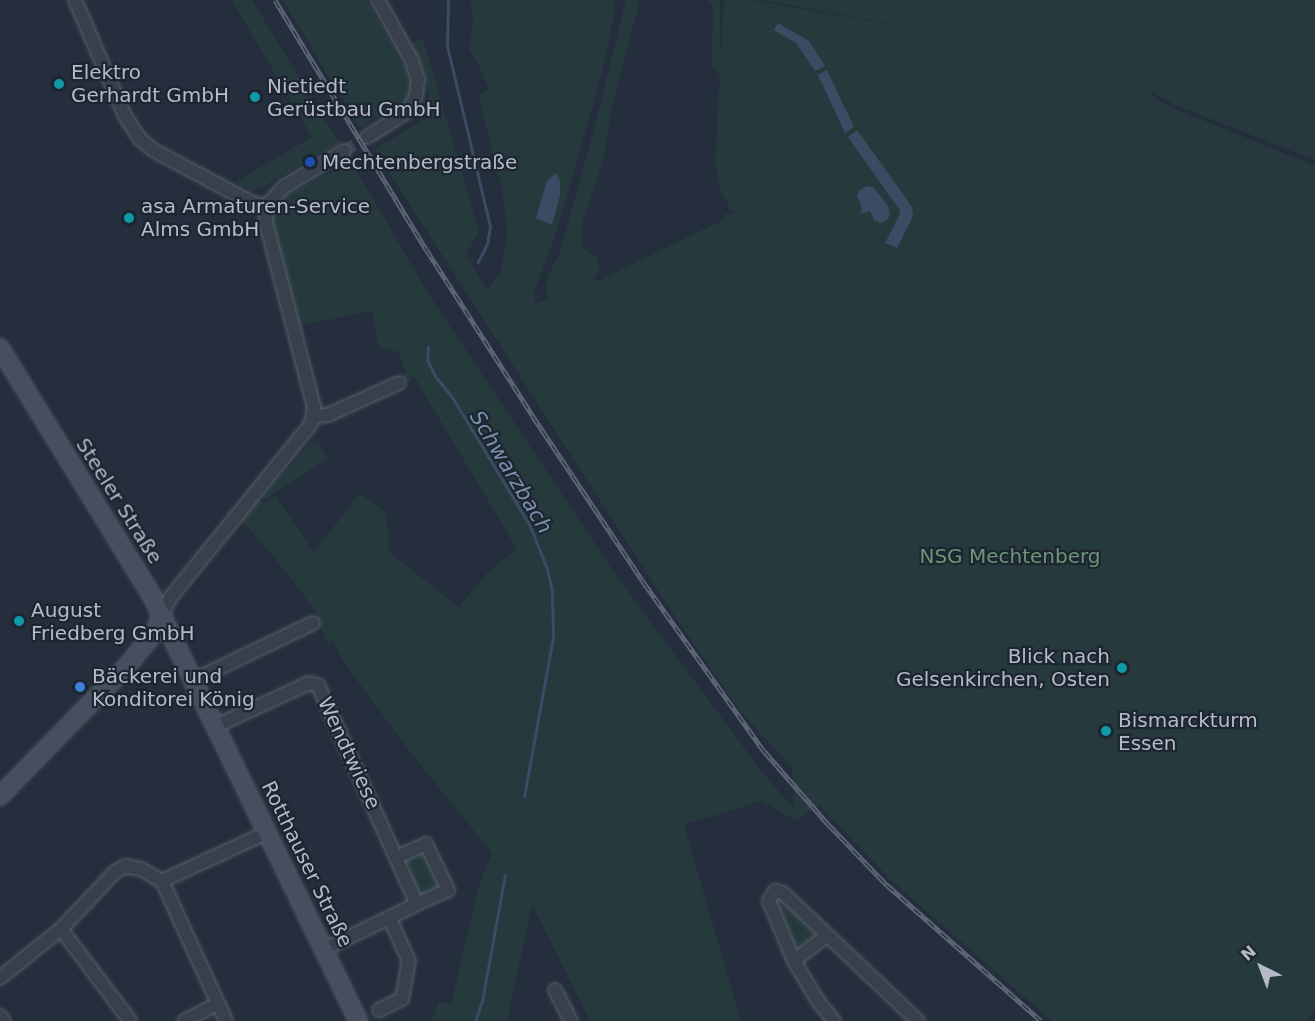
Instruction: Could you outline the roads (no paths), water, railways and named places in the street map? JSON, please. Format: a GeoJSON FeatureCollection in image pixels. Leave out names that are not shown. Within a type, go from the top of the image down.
{"type":"FeatureCollection","features":[{"type":"Feature","properties":{"kind":"main road","name":"Steeler Straße"},"geometry":{"type":"LineString","coordinates":[[0,348],[162,614],[216,726]]}},
{"type":"Feature","properties":{"kind":"main road"},"geometry":{"type":"LineString","coordinates":[[0,796],[127,666],[155,632],[162,614]]}},
{"type":"Feature","properties":{"kind":"main road","name":"Rotthauser Straße"},"geometry":{"type":"LineString","coordinates":[[216,726],[358,1021]]}},
{"type":"Feature","properties":{"kind":"street"},"geometry":{"type":"LineString","coordinates":[[75,0],[125,116],[140,139],[153,150],[254,204],[266,206]]}},
{"type":"Feature","properties":{"kind":"street"},"geometry":{"type":"LineString","coordinates":[[367,138],[408,111],[416,96],[418,80],[411,59],[378,0]]}},
{"type":"Feature","properties":{"kind":"street"},"geometry":{"type":"LineString","coordinates":[[162,614],[170,598],[311,424],[315,416],[266,223],[266,206],[284,187],[345,151]]}},
{"type":"Feature","properties":{"kind":"street"},"geometry":{"type":"LineString","coordinates":[[315,416],[328,415],[399,383]]}},
{"type":"Feature","properties":{"kind":"street"},"geometry":{"type":"LineString","coordinates":[[194,680],[313,623]]}},
{"type":"Feature","properties":{"kind":"street","name":"Wendtwiese"},"geometry":{"type":"LineString","coordinates":[[216,726],[309,683],[318,685],[417,904]]}},
{"type":"Feature","properties":{"kind":"street"},"geometry":{"type":"LineString","coordinates":[[162,880],[268,832]]}},
{"type":"Feature","properties":{"kind":"street"},"geometry":{"type":"LineString","coordinates":[[325,949],[448,890],[426,844],[397,857]]}},
{"type":"Feature","properties":{"kind":"street"},"geometry":{"type":"LineString","coordinates":[[0,978],[61,928],[104,882],[126,866],[141,869],[162,880],[226,1021]]}},
{"type":"Feature","properties":{"kind":"street"},"geometry":{"type":"LineString","coordinates":[[834,1021],[794,961],[769,901],[771,893],[779,891],[783,893],[918,1021]]}},
{"type":"Feature","properties":{"kind":"street"},"geometry":{"type":"LineString","coordinates":[[379,1010],[402,999],[409,961],[388,917]]}},
{"type":"Feature","properties":{"kind":"street"},"geometry":{"type":"LineString","coordinates":[[61,928],[130,1021]]}},
{"type":"Feature","properties":{"kind":"street"},"geometry":{"type":"LineString","coordinates":[[794,961],[827,935]]}},
{"type":"Feature","properties":{"kind":"street"},"geometry":{"type":"LineString","coordinates":[[555,990],[571,1021]]}},
{"type":"Feature","properties":{"kind":"street"},"geometry":{"type":"LineString","coordinates":[[184,1021],[218,1004]]}},
{"type":"Feature","properties":{"kind":"street"},"geometry":{"type":"LineString","coordinates":[[0,1016],[4,1021]]}},
{"type":"Feature","properties":{"kind":"water"},"geometry":{"type":"Polygon","coordinates":[[[778,23],[809,41],[825,66],[815,71],[796,43],[774,30],[778,23]]]}},
{"type":"Feature","properties":{"kind":"water"},"geometry":{"type":"Polygon","coordinates":[[[827,70],[854,127],[845,133],[818,75],[827,70]]]}},
{"type":"Feature","properties":{"kind":"water"},"geometry":{"type":"Polygon","coordinates":[[[857,130],[912,207],[913,216],[897,248],[885,243],[900,214],[899,209],[848,137],[857,130]]]}},
{"type":"Feature","properties":{"kind":"water"},"geometry":{"type":"Polygon","coordinates":[[[556,173],[560,181],[560,196],[552,225],[536,218],[547,181],[556,173]]]}},
{"type":"Feature","properties":{"kind":"water"},"geometry":{"type":"Polygon","coordinates":[[[867,186],[874,188],[888,206],[890,214],[887,220],[881,223],[874,220],[870,211],[860,214],[862,208],[857,196],[860,190],[867,186]]]}},
{"type":"Feature","properties":{"kind":"waterway","name":"Schwarzbach"},"geometry":{"type":"LineString","coordinates":[[448,0],[447,46],[490,226],[487,244],[478,262]]}},
{"type":"Feature","properties":{"kind":"waterway","name":"Schwarzbach"},"geometry":{"type":"LineString","coordinates":[[428,347],[427,360],[435,376],[452,397],[530,526],[547,569],[552,591],[553,637],[524,796]]}},
{"type":"Feature","properties":{"kind":"waterway","name":"Schwarzbach"},"geometry":{"type":"LineString","coordinates":[[475,1021],[482,1001],[505,875]]}},
{"type":"Feature","properties":{"kind":"tunnel"},"geometry":{"type":"LineString","coordinates":[[344,151],[367,137]]}},
{"type":"Feature","properties":{"kind":"railway"},"geometry":{"type":"LineString","coordinates":[[275,0],[426,249],[532,415],[644,583],[764,751],[828,824],[887,885],[1041,1021]]}},
{"type":"Feature","properties":{"kind":"place","name":"Elektro Gerhardt GmbH"},"geometry":{"type":"Point","coordinates":[59,84]}},
{"type":"Feature","properties":{"kind":"place","name":"Nietiedt Gerüstbau GmbH"},"geometry":{"type":"Point","coordinates":[255,97]}},
{"type":"Feature","properties":{"kind":"place","name":"Mechtenbergstraße"},"geometry":{"type":"Point","coordinates":[310,162]}},
{"type":"Feature","properties":{"kind":"place","name":"asa Armaturen-Service Alms GmbH"},"geometry":{"type":"Point","coordinates":[129,218]}},
{"type":"Feature","properties":{"kind":"place","name":"August Friedberg GmbH"},"geometry":{"type":"Point","coordinates":[19,621]}},
{"type":"Feature","properties":{"kind":"place","name":"Blick nach Gelsenkirchen, Osten"},"geometry":{"type":"Point","coordinates":[1122,668]}},
{"type":"Feature","properties":{"kind":"place","name":"Bäckerei und Konditorei König"},"geometry":{"type":"Point","coordinates":[80,687]}},
{"type":"Feature","properties":{"kind":"place","name":"Bismarckturm Essen"},"geometry":{"type":"Point","coordinates":[1106,731]}},
{"type":"Feature","properties":{"kind":"park label","name":"NSG Mechtenberg"},"geometry":{"type":"Point","coordinates":[1010,556]}}]}
